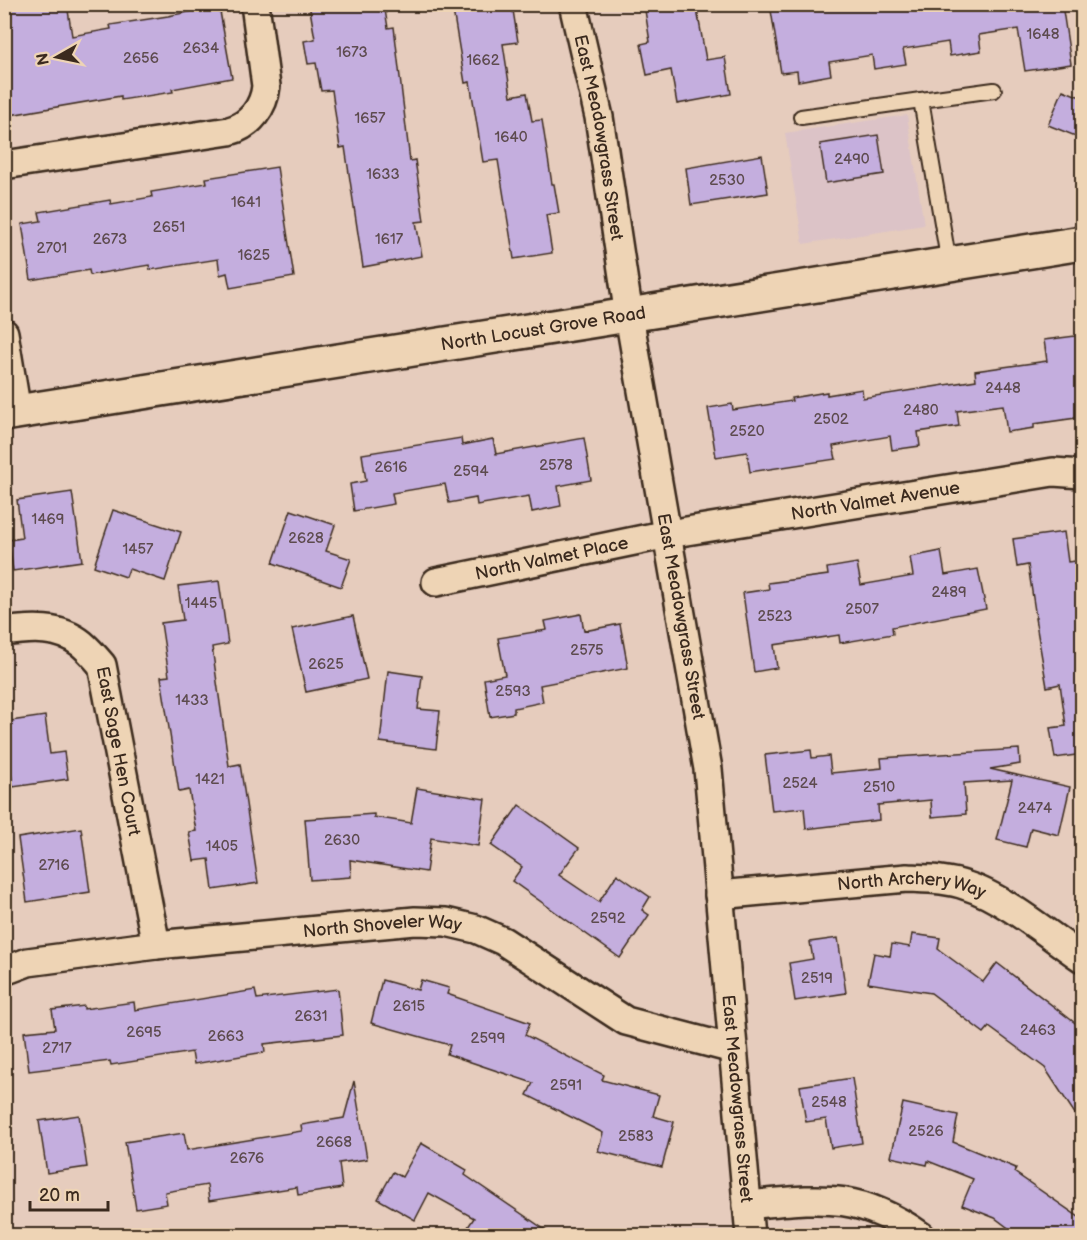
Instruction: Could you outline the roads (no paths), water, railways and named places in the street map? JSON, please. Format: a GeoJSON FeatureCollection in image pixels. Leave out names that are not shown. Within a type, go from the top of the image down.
{"type":"FeatureCollection","features":[{"type":"Feature","properties":{"kind":"main road","name":"North Locust Grove Road"},"geometry":{"type":"LineString","coordinates":[[11,413],[1083,243]]}},
{"type":"Feature","properties":{"kind":"street"},"geometry":{"type":"LineString","coordinates":[[4,165],[233,130],[248,122],[260,109],[266,94],[255,4]]}},
{"type":"Feature","properties":{"kind":"street","name":"East Meadowgrass Street"},"geometry":{"type":"LineString","coordinates":[[573,4],[598,117],[629,316],[708,769],[750,1236]]}},
{"type":"Feature","properties":{"kind":"street"},"geometry":{"type":"LineString","coordinates":[[4,333],[11,413]]}},
{"type":"Feature","properties":{"kind":"street","name":"North Valmet Avenue"},"geometry":{"type":"LineString","coordinates":[[668,534],[1053,472],[1083,474]]}},
{"type":"Feature","properties":{"kind":"street","name":"North Valmet Place"},"geometry":{"type":"LineString","coordinates":[[436,582],[668,534]]}},
{"type":"Feature","properties":{"kind":"street","name":"East Sage Hen Court"},"geometry":{"type":"LineString","coordinates":[[4,632],[23,629],[53,630],[81,643],[102,665],[156,945]]}},
{"type":"Feature","properties":{"kind":"street","name":"North Archery Way"},"geometry":{"type":"LineString","coordinates":[[720,895],[907,878],[938,879],[968,886],[996,898],[1083,958]]}},
{"type":"Feature","properties":{"kind":"street","name":"North Shoveler Way"},"geometry":{"type":"LineString","coordinates":[[4,971],[28,962],[156,945],[415,921],[446,922],[476,929],[503,941],[626,1021],[733,1049]]}},
{"type":"Feature","properties":{"kind":"street"},"geometry":{"type":"LineString","coordinates":[[747,1205],[808,1199],[840,1200],[870,1207],[898,1220],[921,1236]]}},
{"type":"Feature","properties":{"kind":"lane"},"geometry":{"type":"LineString","coordinates":[[801,117],[994,90]]}},
{"type":"Feature","properties":{"kind":"lane"},"geometry":{"type":"LineString","coordinates":[[921,100],[950,264]]}}]}
